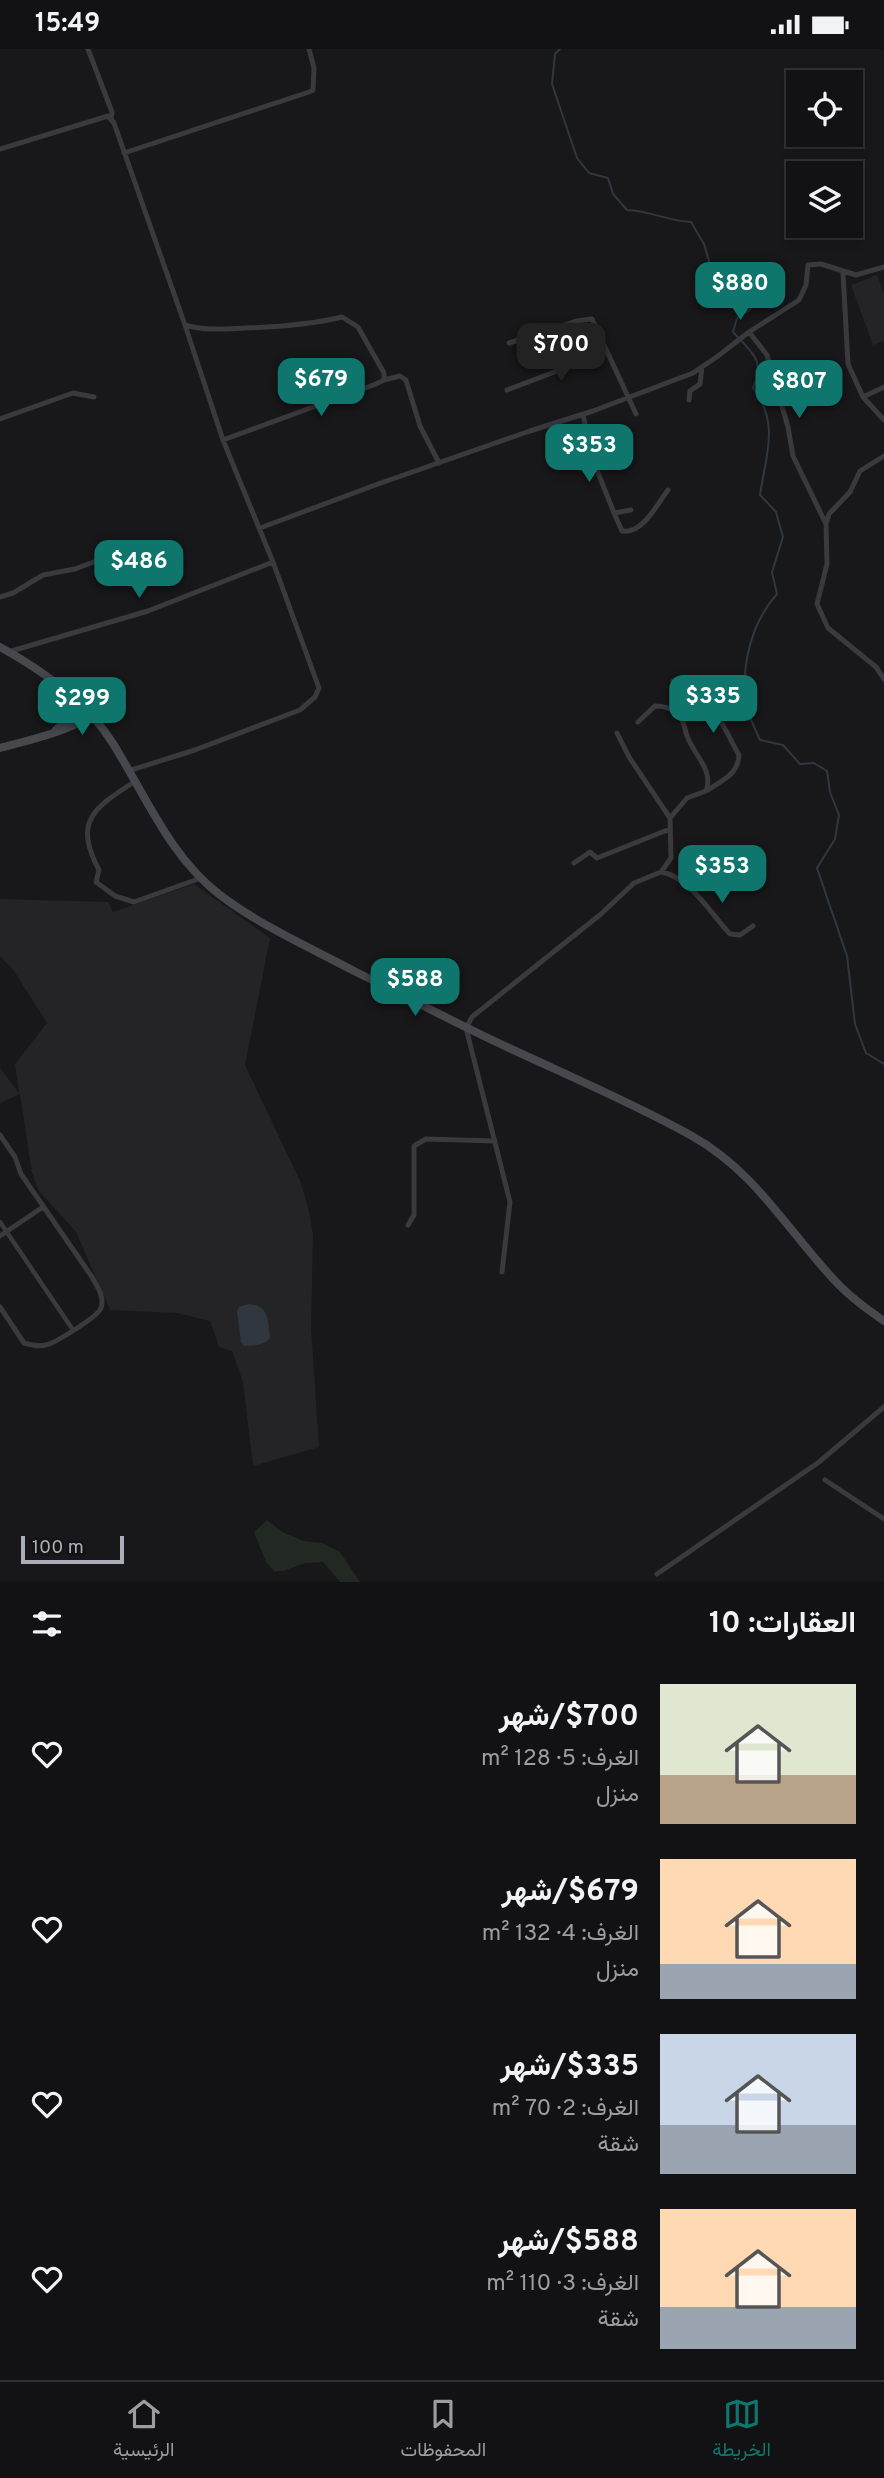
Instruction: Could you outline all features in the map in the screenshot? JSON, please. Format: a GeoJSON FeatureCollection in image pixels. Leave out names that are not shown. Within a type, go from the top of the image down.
{"type":"FeatureCollection","features":[{"type":"Feature","properties":{"kind":"main road"},"geometry":{"type":"LineString","coordinates":[[4,649],[60,686],[100,726],[111,740],[164,831],[201,878],[223,897],[281,933],[466,1028],[694,1137],[732,1163],[761,1191],[841,1287],[884,1321]]}},
{"type":"Feature","properties":{"kind":"main road"},"geometry":{"type":"LineString","coordinates":[[60,686],[67,723]]}},
{"type":"Feature","properties":{"kind":"main road"},"geometry":{"type":"LineString","coordinates":[[67,723],[80,705]]}},
{"type":"Feature","properties":{"kind":"main road"},"geometry":{"type":"LineString","coordinates":[[0,748],[55,731],[67,723],[90,715]]}},
{"type":"Feature","properties":{"kind":"main road"},"geometry":{"type":"LineString","coordinates":[[67,723],[100,726]]}},
{"type":"Feature","properties":{"kind":"street"},"geometry":{"type":"LineString","coordinates":[[88,49],[112,112],[111,120]]}},
{"type":"Feature","properties":{"kind":"street"},"geometry":{"type":"LineString","coordinates":[[124,153],[313,90],[314,68],[309,49]]}},
{"type":"Feature","properties":{"kind":"street"},"geometry":{"type":"LineString","coordinates":[[0,149],[108,116],[111,120],[185,325],[223,440],[274,562],[319,688],[315,697],[300,710],[195,750],[128,771]]}},
{"type":"Feature","properties":{"kind":"street"},"geometry":{"type":"LineString","coordinates":[[260,528],[693,373],[748,331],[799,300],[806,285],[808,265],[821,264],[856,275],[884,267]]}},
{"type":"Feature","properties":{"kind":"street"},"geometry":{"type":"LineString","coordinates":[[843,273],[848,365],[863,397],[884,420]]}},
{"type":"Feature","properties":{"kind":"street"},"geometry":{"type":"LineString","coordinates":[[185,325],[200,330],[278,327],[311,324],[342,317],[358,327],[384,373],[384,380]]}},
{"type":"Feature","properties":{"kind":"street"},"geometry":{"type":"LineString","coordinates":[[509,343],[577,321],[592,319],[636,414]]}},
{"type":"Feature","properties":{"kind":"street"},"geometry":{"type":"LineString","coordinates":[[748,331],[767,355],[788,427],[793,456],[826,524]]}},
{"type":"Feature","properties":{"kind":"street"},"geometry":{"type":"LineString","coordinates":[[507,390],[607,352]]}},
{"type":"Feature","properties":{"kind":"street"},"geometry":{"type":"LineString","coordinates":[[689,400],[690,391],[700,384],[702,367]]}},
{"type":"Feature","properties":{"kind":"street"},"geometry":{"type":"LineString","coordinates":[[223,440],[400,376],[406,380],[420,426],[439,463]]}},
{"type":"Feature","properties":{"kind":"street"},"geometry":{"type":"LineString","coordinates":[[863,397],[884,387]]}},
{"type":"Feature","properties":{"kind":"street"},"geometry":{"type":"LineString","coordinates":[[0,419],[73,393],[94,397]]}},
{"type":"Feature","properties":{"kind":"street"},"geometry":{"type":"LineString","coordinates":[[583,414],[591,455],[622,531],[632,531],[640,526],[668,490]]}},
{"type":"Feature","properties":{"kind":"street"},"geometry":{"type":"LineString","coordinates":[[589,444],[618,436]]}},
{"type":"Feature","properties":{"kind":"street"},"geometry":{"type":"LineString","coordinates":[[884,456],[860,471],[850,492],[829,514],[826,524],[827,564],[817,604],[828,628],[876,667],[884,679]]}},
{"type":"Feature","properties":{"kind":"street"},"geometry":{"type":"LineString","coordinates":[[614,513],[631,510]]}},
{"type":"Feature","properties":{"kind":"street"},"geometry":{"type":"LineString","coordinates":[[0,597],[13,593],[43,575],[75,569],[107,557]]}},
{"type":"Feature","properties":{"kind":"street"},"geometry":{"type":"LineString","coordinates":[[4,649],[148,611],[274,562]]}},
{"type":"Feature","properties":{"kind":"street"},"geometry":{"type":"LineString","coordinates":[[670,818],[687,798],[729,779],[739,762],[739,755],[711,705],[702,694],[673,681]]}},
{"type":"Feature","properties":{"kind":"street"},"geometry":{"type":"LineString","coordinates":[[638,722],[655,706],[677,713],[705,767],[709,784],[706,791]]}},
{"type":"Feature","properties":{"kind":"street"},"geometry":{"type":"LineString","coordinates":[[502,1272],[510,1202],[466,1028],[472,1017],[601,914],[634,883],[661,872],[671,857],[670,818],[629,757],[617,733]]}},
{"type":"Feature","properties":{"kind":"street"},"geometry":{"type":"LineString","coordinates":[[134,782],[105,801],[92,819],[87,840],[89,851],[99,870],[96,882],[115,896],[130,902],[201,878]]}},
{"type":"Feature","properties":{"kind":"street"},"geometry":{"type":"LineString","coordinates":[[574,863],[590,852],[597,858],[670,829]]}},
{"type":"Feature","properties":{"kind":"street"},"geometry":{"type":"LineString","coordinates":[[661,872],[690,888],[730,934],[740,935],[753,926]]}},
{"type":"Feature","properties":{"kind":"street"},"geometry":{"type":"LineString","coordinates":[[0,1135],[15,1157],[21,1174],[92,1277],[102,1299],[99,1313],[45,1346],[24,1343],[0,1307]]}},
{"type":"Feature","properties":{"kind":"street"},"geometry":{"type":"LineString","coordinates":[[408,1225],[414,1215],[414,1146],[426,1139],[495,1141]]}},
{"type":"Feature","properties":{"kind":"street"},"geometry":{"type":"LineString","coordinates":[[0,1236],[43,1207]]}},
{"type":"Feature","properties":{"kind":"street"},"geometry":{"type":"LineString","coordinates":[[0,1222],[73,1330]]}},
{"type":"Feature","properties":{"kind":"street"},"geometry":{"type":"LineString","coordinates":[[657,1574],[819,1462],[884,1407]]}},
{"type":"Feature","properties":{"kind":"street"},"geometry":{"type":"LineString","coordinates":[[825,1480],[884,1519]]}},
{"type":"Feature","properties":{"kind":"shaded area"},"geometry":{"type":"Polygon","coordinates":[[[877,275],[884,293],[884,341],[873,345],[851,285],[877,275]]]}},
{"type":"Feature","properties":{"kind":"shaded area"},"geometry":{"type":"Polygon","coordinates":[[[194,884],[270,938],[245,1065],[301,1183],[313,1235],[311,1328],[319,1447],[253,1466],[243,1382],[232,1351],[219,1347],[210,1321],[177,1313],[110,1310],[76,1232],[39,1191],[32,1173],[20,1094],[0,1103],[0,1068],[19,1093],[15,1064],[47,1023],[14,971],[0,956],[0,899],[108,902],[113,912],[194,884]]]}},
{"type":"Feature","properties":{"kind":"shaded area"},"geometry":{"type":"Polygon","coordinates":[[[248,1304],[264,1310],[268,1320],[270,1338],[262,1344],[244,1346],[241,1342],[237,1311],[239,1307],[248,1304]]]}},
{"type":"Feature","properties":{"kind":"shaded area"},"geometry":{"type":"Polygon","coordinates":[[[267,1520],[282,1532],[304,1541],[322,1543],[340,1552],[360,1582],[340,1582],[323,1562],[305,1563],[283,1571],[274,1571],[266,1562],[254,1532],[267,1520]]]}},
{"type":"Feature","properties":{"kind":"waterway"},"geometry":{"type":"LineString","coordinates":[[560,49],[555,54],[552,84],[577,158],[589,173],[608,178],[613,194],[627,210],[691,222],[704,244],[712,271],[731,288],[752,298],[750,310],[737,318],[733,332],[751,351],[757,363],[757,378],[753,388],[761,401],[769,427],[768,453],[760,495],[776,512],[783,537],[772,572],[777,594],[760,618],[750,645],[745,674],[746,703],[760,740],[783,745],[800,764],[814,763],[827,771],[830,792],[839,815],[835,839],[817,868],[847,956],[855,1024],[866,1053],[884,1064]]}}]}
